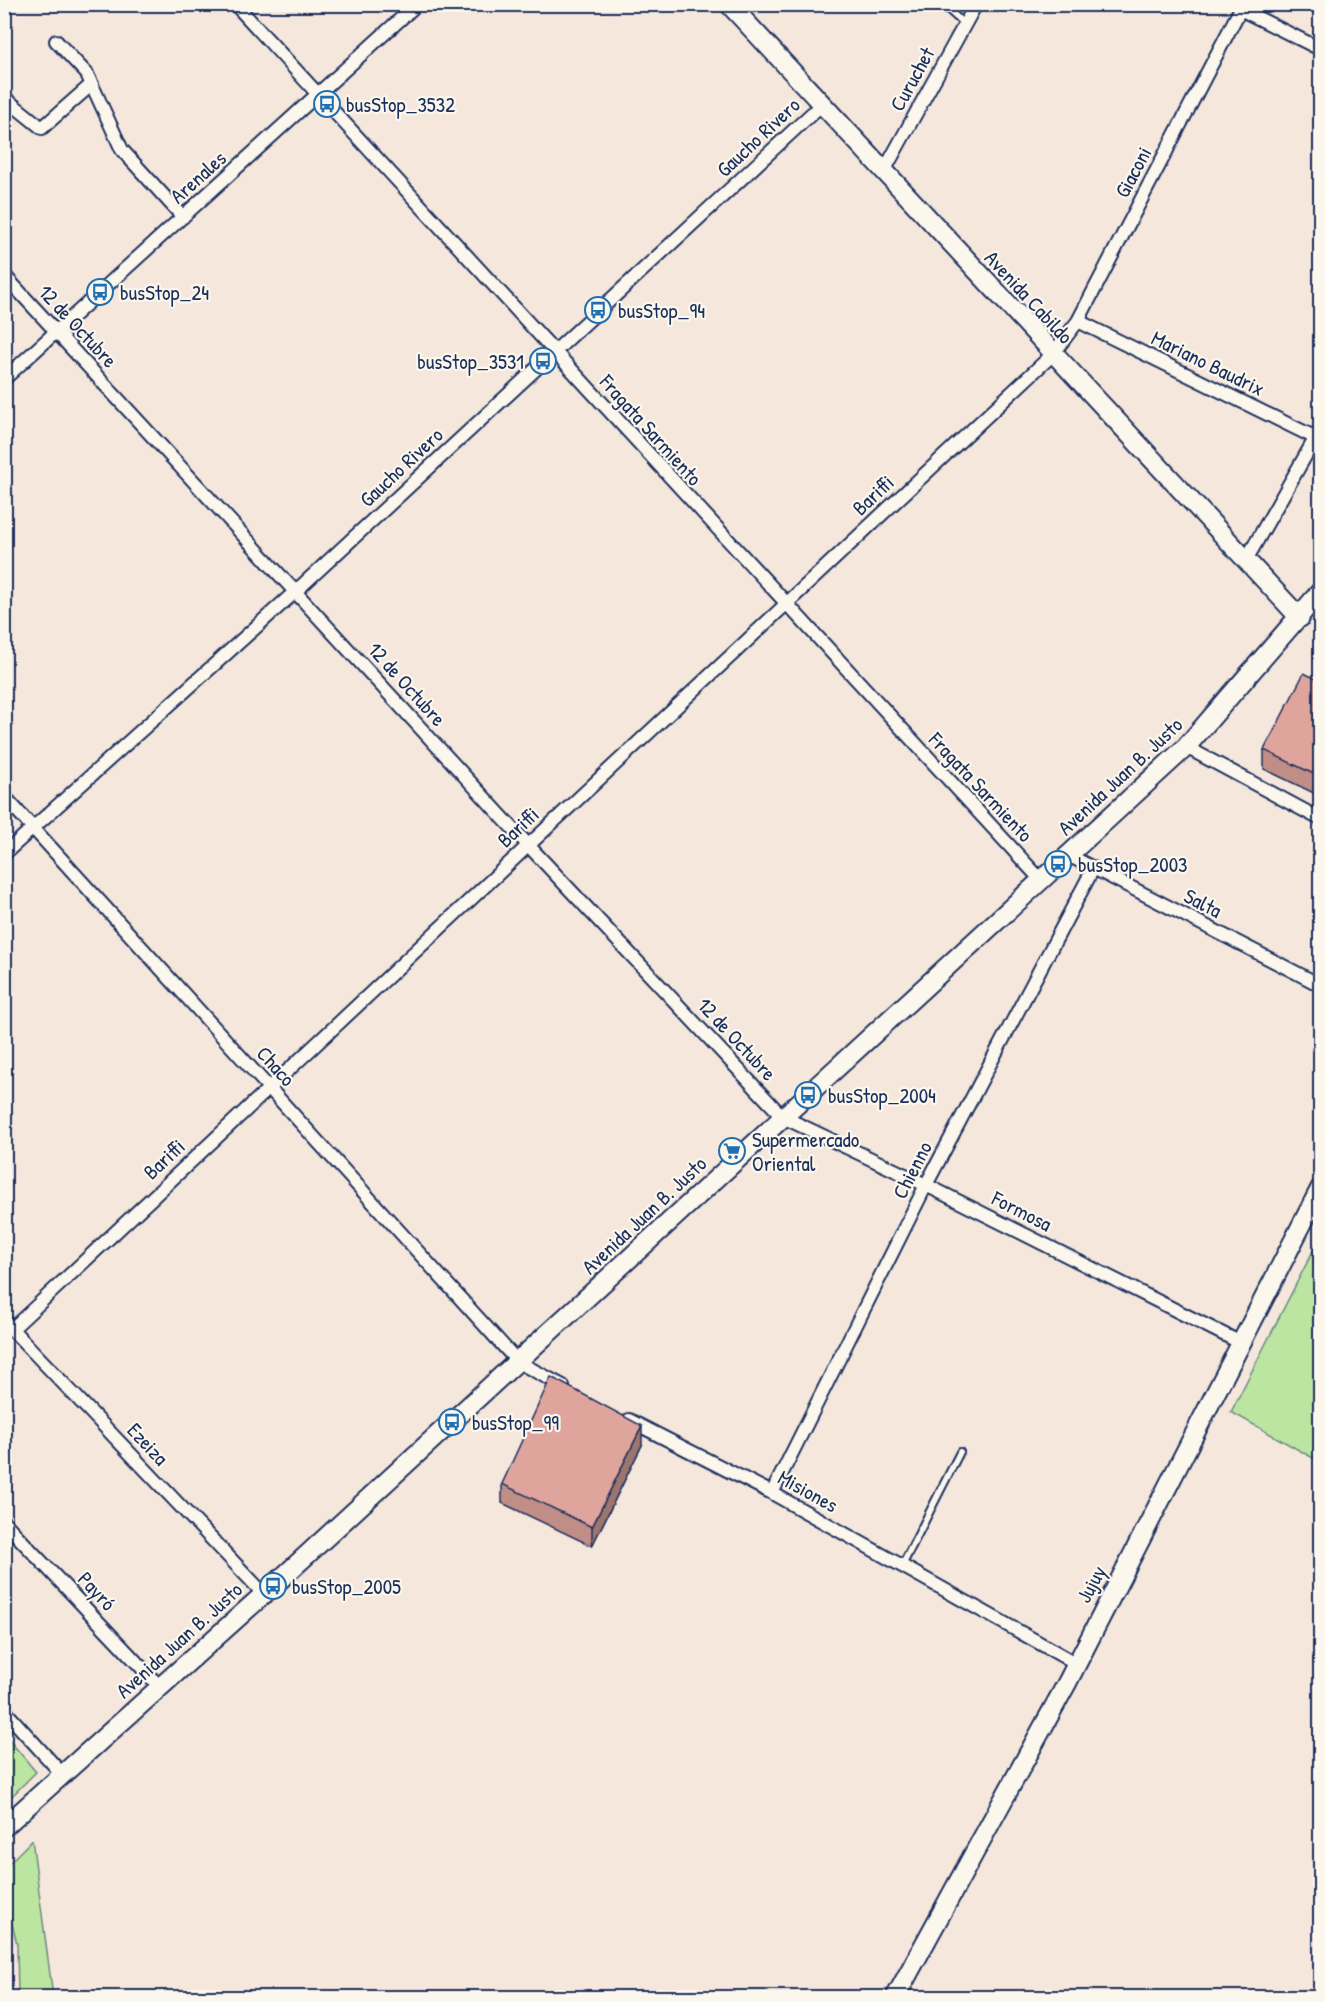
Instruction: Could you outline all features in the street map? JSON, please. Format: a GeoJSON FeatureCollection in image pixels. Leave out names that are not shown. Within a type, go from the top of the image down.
{"type":"FeatureCollection","features":[{"type":"Feature","properties":{"kind":"main road","name":"Avenida Cabildo"},"geometry":{"type":"LineString","coordinates":[[729,4],[883,173],[1300,618]]}},
{"type":"Feature","properties":{"kind":"main road","name":"Avenida Juan B. Justo"},"geometry":{"type":"LineString","coordinates":[[4,1827],[161,1688],[518,1362],[1186,747],[1300,618],[1320,592]]}},
{"type":"Feature","properties":{"kind":"main road","name":"Jujuy"},"geometry":{"type":"LineString","coordinates":[[895,1998],[1067,1683],[1075,1663],[1320,1189]]}},
{"type":"Feature","properties":{"kind":"street","name":"Fragata Sarmiento"},"geometry":{"type":"LineString","coordinates":[[235,4],[785,605],[1041,880]]}},
{"type":"Feature","properties":{"kind":"street","name":"Arenales"},"geometry":{"type":"LineString","coordinates":[[4,379],[417,4]]}},
{"type":"Feature","properties":{"kind":"street","name":"Curuchet"},"geometry":{"type":"LineString","coordinates":[[883,173],[976,4]]}},
{"type":"Feature","properties":{"kind":"street"},"geometry":{"type":"LineString","coordinates":[[1241,7],[1320,49]]}},
{"type":"Feature","properties":{"kind":"street","name":"Giaconi"},"geometry":{"type":"LineString","coordinates":[[1052,354],[1078,321],[1241,7]]}},
{"type":"Feature","properties":{"kind":"street"},"geometry":{"type":"LineString","coordinates":[[56,41],[87,74],[122,150],[183,217]]}},
{"type":"Feature","properties":{"kind":"street"},"geometry":{"type":"LineString","coordinates":[[6,99],[42,128],[92,84]]}},
{"type":"Feature","properties":{"kind":"street","name":"Gaucho Rivero"},"geometry":{"type":"LineString","coordinates":[[4,854],[296,591],[821,105]]}},
{"type":"Feature","properties":{"kind":"street","name":"12 de Octubre"},"geometry":{"type":"LineString","coordinates":[[4,274],[528,845],[783,1117]]}},
{"type":"Feature","properties":{"kind":"street","name":"Mariano Baudrix"},"geometry":{"type":"LineString","coordinates":[[1078,321],[1319,436]]}},
{"type":"Feature","properties":{"kind":"street","name":"Bariffi"},"geometry":{"type":"LineString","coordinates":[[8,1325],[269,1087],[1052,354]]}},
{"type":"Feature","properties":{"kind":"street"},"geometry":{"type":"LineString","coordinates":[[1246,560],[1319,436]]}},
{"type":"Feature","properties":{"kind":"street"},"geometry":{"type":"LineString","coordinates":[[1186,747],[1320,819]]}},
{"type":"Feature","properties":{"kind":"street","name":"Chaco"},"geometry":{"type":"LineString","coordinates":[[4,796],[518,1362]]}},
{"type":"Feature","properties":{"kind":"street","name":"Salta"},"geometry":{"type":"LineString","coordinates":[[1068,855],[1320,985]]}},
{"type":"Feature","properties":{"kind":"street","name":"Chienno"},"geometry":{"type":"LineString","coordinates":[[772,1493],[926,1185],[1094,869]]}},
{"type":"Feature","properties":{"kind":"street","name":"Formosa"},"geometry":{"type":"LineString","coordinates":[[783,1117],[926,1185],[1241,1343]]}},
{"type":"Feature","properties":{"kind":"street","name":"Ezeiza"},"geometry":{"type":"LineString","coordinates":[[8,1325],[264,1594]]}},
{"type":"Feature","properties":{"kind":"street"},"geometry":{"type":"LineString","coordinates":[[518,1362],[570,1389]]}},
{"type":"Feature","properties":{"kind":"street","name":"Misiones"},"geometry":{"type":"LineString","coordinates":[[613,1411],[772,1493],[1075,1663]]}},
{"type":"Feature","properties":{"kind":"street","name":"Payró"},"geometry":{"type":"LineString","coordinates":[[4,1522],[161,1688]]}},
{"type":"Feature","properties":{"kind":"street"},"geometry":{"type":"LineString","coordinates":[[4,1710],[63,1775]]}},
{"type":"Feature","properties":{"kind":"lane"},"geometry":{"type":"LineString","coordinates":[[942,4],[965,25]]}},
{"type":"Feature","properties":{"kind":"lane"},"geometry":{"type":"LineString","coordinates":[[902,1566],[960,1452]]}},
{"type":"Feature","properties":{"kind":"green space"},"geometry":{"type":"Polygon","coordinates":[[[1320,1237],[1320,1462],[1231,1412],[1320,1237]]]}},
{"type":"Feature","properties":{"kind":"green space"},"geometry":{"type":"Polygon","coordinates":[[[5,1735],[36,1772],[4,1803],[5,1735]]]}},
{"type":"Feature","properties":{"kind":"green space"},"geometry":{"type":"Polygon","coordinates":[[[32,1840],[53,1997],[18,1997],[17,1944],[5,1895],[5,1867],[32,1840]]]}},
{"type":"Feature","properties":{"kind":"building"},"geometry":{"type":"Polygon","coordinates":[[[1304,673],[1320,681],[1320,777],[1264,750],[1304,673]]]}},
{"type":"Feature","properties":{"kind":"building"},"geometry":{"type":"Polygon","coordinates":[[[551,1377],[642,1426],[592,1527],[502,1484],[551,1377]]]}},
{"type":"Feature","properties":{"kind":"place","name":"busStop_3532"},"geometry":{"type":"Point","coordinates":[327,104]}},
{"type":"Feature","properties":{"kind":"place","name":"busStop_24"},"geometry":{"type":"Point","coordinates":[100,292]}},
{"type":"Feature","properties":{"kind":"place","name":"busStop_94"},"geometry":{"type":"Point","coordinates":[598,310]}},
{"type":"Feature","properties":{"kind":"place","name":"busStop_3531"},"geometry":{"type":"Point","coordinates":[543,361]}},
{"type":"Feature","properties":{"kind":"place","name":"busStop_2003"},"geometry":{"type":"Point","coordinates":[1058,864]}},
{"type":"Feature","properties":{"kind":"place","name":"busStop_2004"},"geometry":{"type":"Point","coordinates":[808,1095]}},
{"type":"Feature","properties":{"kind":"place","name":"Supermercado Oriental"},"geometry":{"type":"Point","coordinates":[732,1151]}},
{"type":"Feature","properties":{"kind":"place","name":"busStop_99"},"geometry":{"type":"Point","coordinates":[452,1422]}},
{"type":"Feature","properties":{"kind":"place","name":"busStop_2005"},"geometry":{"type":"Point","coordinates":[273,1586]}}]}
